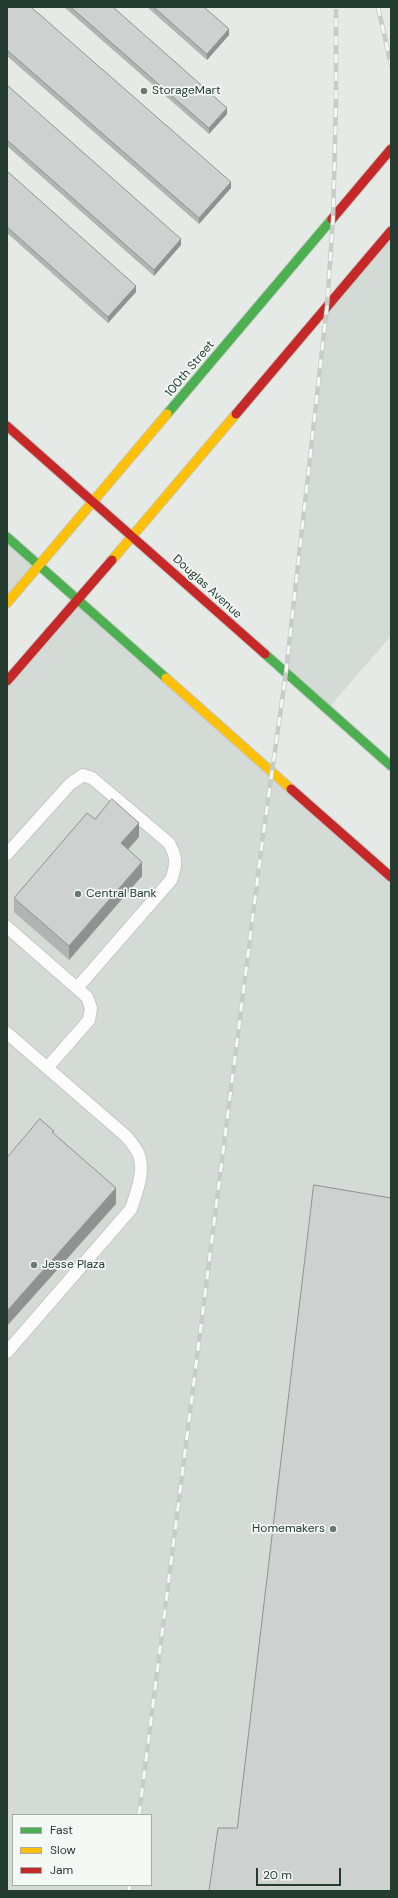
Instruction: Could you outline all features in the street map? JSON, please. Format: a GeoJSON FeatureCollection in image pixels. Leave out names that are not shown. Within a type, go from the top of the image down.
{"type":"FeatureCollection","features":[{"type":"Feature","properties":{"kind":"main road","name":"100th Street"},"geometry":{"type":"LineString","coordinates":[[7,603],[391,149]]}},
{"type":"Feature","properties":{"kind":"main road"},"geometry":{"type":"LineString","coordinates":[[7,681],[78,601],[132,535],[391,231]]}},
{"type":"Feature","properties":{"kind":"main road","name":"Douglas Avenue"},"geometry":{"type":"LineString","coordinates":[[7,426],[132,535],[391,766]]}},
{"type":"Feature","properties":{"kind":"main road"},"geometry":{"type":"LineString","coordinates":[[7,537],[391,877]]}},
{"type":"Feature","properties":{"kind":"lane"},"geometry":{"type":"LineString","coordinates":[[7,854],[70,784],[83,776],[92,778],[169,842],[174,852],[176,864],[171,880],[77,988]]}},
{"type":"Feature","properties":{"kind":"lane"},"geometry":{"type":"LineString","coordinates":[[7,927],[87,997],[91,1008],[89,1020],[47,1068]]}},
{"type":"Feature","properties":{"kind":"lane"},"geometry":{"type":"LineString","coordinates":[[7,1033],[127,1137],[139,1155],[140,1169],[138,1187],[132,1209],[7,1352]]}},
{"type":"Feature","properties":{"kind":"shaded area"},"geometry":{"type":"Polygon","coordinates":[[[391,231],[391,636],[327,710],[286,672],[327,306],[391,231]]]}},
{"type":"Feature","properties":{"kind":"shaded area"},"geometry":{"type":"Polygon","coordinates":[[[7,537],[38,566],[7,603],[7,537]]]}},
{"type":"Feature","properties":{"kind":"shaded area"},"geometry":{"type":"Polygon","coordinates":[[[78,601],[391,877],[391,1891],[7,1891],[7,681],[78,601]]]}},
{"type":"Feature","properties":{"kind":"building"},"geometry":{"type":"Polygon","coordinates":[[[7,7],[31,7],[231,182],[199,218],[7,50],[7,7]]]}},
{"type":"Feature","properties":{"kind":"building"},"geometry":{"type":"Polygon","coordinates":[[[71,7],[113,7],[227,108],[209,128],[71,7]]]}},
{"type":"Feature","properties":{"kind":"building"},"geometry":{"type":"Polygon","coordinates":[[[154,7],[204,7],[229,29],[207,54],[154,7]]]}},
{"type":"Feature","properties":{"kind":"building"},"geometry":{"type":"Polygon","coordinates":[[[7,85],[181,239],[154,270],[7,140],[7,85]]]}},
{"type":"Feature","properties":{"kind":"building"},"geometry":{"type":"Polygon","coordinates":[[[7,171],[136,286],[108,317],[7,227],[7,171]]]}},
{"type":"Feature","properties":{"kind":"building","name":"Central Bank"},"geometry":{"type":"Polygon","coordinates":[[[112,799],[139,823],[121,843],[142,862],[69,946],[14,898],[87,813],[95,819],[112,799]]]}},
{"type":"Feature","properties":{"kind":"building","name":"Jesse Plaza"},"geometry":{"type":"Polygon","coordinates":[[[40,1119],[54,1131],[52,1132],[116,1188],[7,1311],[7,1158],[40,1119]]]}},
{"type":"Feature","properties":{"kind":"building","name":"Homemakers"},"geometry":{"type":"Polygon","coordinates":[[[314,1185],[391,1198],[391,1891],[209,1891],[218,1828],[237,1828],[314,1185]]]}},
{"type":"Feature","properties":{"kind":"railway"},"geometry":{"type":"LineString","coordinates":[[139,1814],[263,836],[286,672],[327,306],[333,219],[336,101],[336,7]]}},
{"type":"Feature","properties":{"kind":"railway"},"geometry":{"type":"LineString","coordinates":[[378,7],[391,65]]}},
{"type":"Feature","properties":{"kind":"railway"},"geometry":{"type":"LineString","coordinates":[[129,1891],[130,1886]]}},
{"type":"Feature","properties":{"kind":"traffic: fast"},"geometry":{"type":"LineString","coordinates":[[167,414],[332,219]]}},
{"type":"Feature","properties":{"kind":"traffic: fast"},"geometry":{"type":"LineString","coordinates":[[7,537],[166,678]]}},
{"type":"Feature","properties":{"kind":"traffic: fast"},"geometry":{"type":"LineString","coordinates":[[265,654],[391,766]]}},
{"type":"Feature","properties":{"kind":"traffic: slow"},"geometry":{"type":"LineString","coordinates":[[7,603],[167,414]]}},
{"type":"Feature","properties":{"kind":"traffic: slow"},"geometry":{"type":"LineString","coordinates":[[112,560],[236,414]]}},
{"type":"Feature","properties":{"kind":"traffic: slow"},"geometry":{"type":"LineString","coordinates":[[166,678],[291,789]]}},
{"type":"Feature","properties":{"kind":"traffic: jam"},"geometry":{"type":"LineString","coordinates":[[332,219],[391,149]]}},
{"type":"Feature","properties":{"kind":"traffic: jam"},"geometry":{"type":"LineString","coordinates":[[236,414],[391,231]]}},
{"type":"Feature","properties":{"kind":"traffic: jam"},"geometry":{"type":"LineString","coordinates":[[7,426],[265,654]]}},
{"type":"Feature","properties":{"kind":"traffic: jam"},"geometry":{"type":"LineString","coordinates":[[7,681],[112,560]]}},
{"type":"Feature","properties":{"kind":"traffic: jam"},"geometry":{"type":"LineString","coordinates":[[291,789],[391,877]]}},
{"type":"Feature","properties":{"kind":"place","name":"StorageMart"},"geometry":{"type":"Point","coordinates":[144,91]}},
{"type":"Feature","properties":{"kind":"place","name":"Central Bank"},"geometry":{"type":"Point","coordinates":[78,894]}},
{"type":"Feature","properties":{"kind":"place","name":"Jesse Plaza"},"geometry":{"type":"Point","coordinates":[34,1265]}},
{"type":"Feature","properties":{"kind":"place","name":"Homemakers"},"geometry":{"type":"Point","coordinates":[333,1529]}}]}
